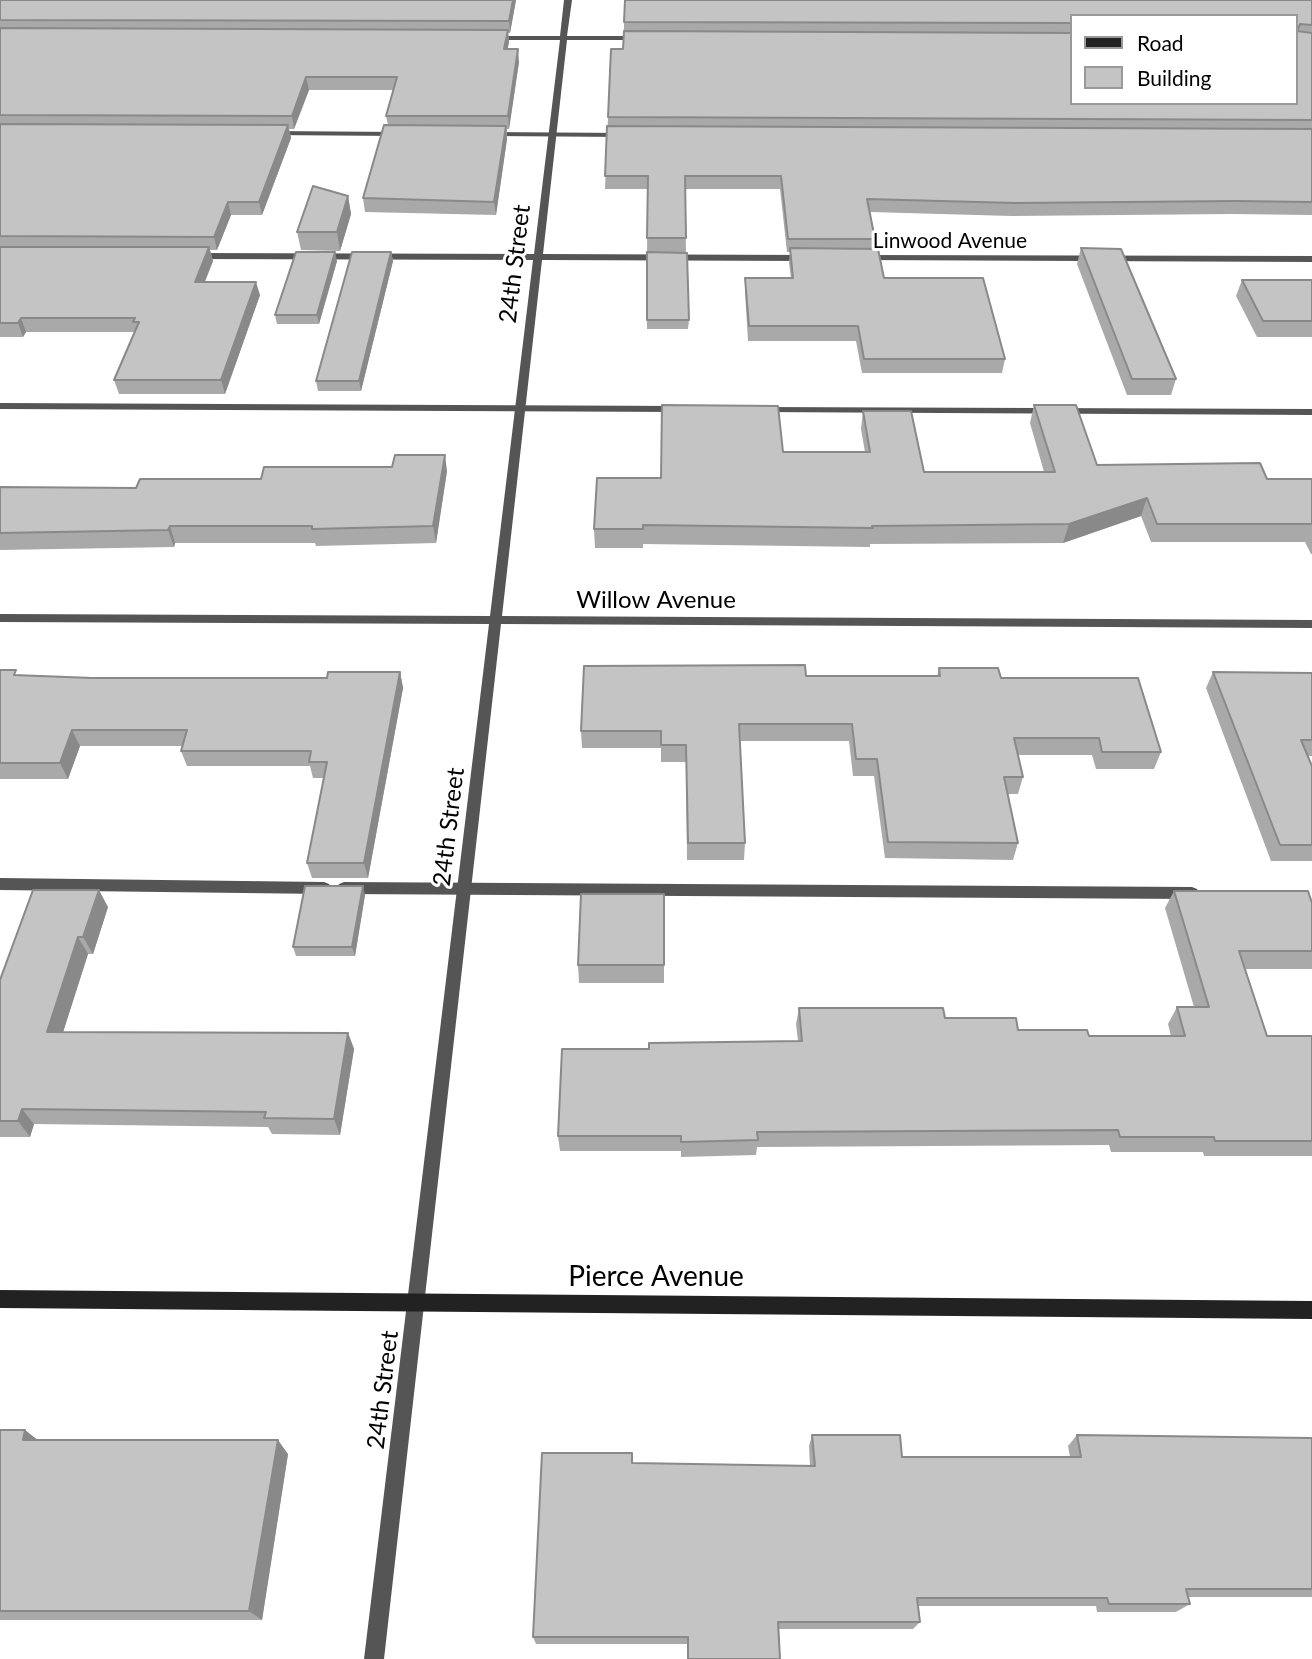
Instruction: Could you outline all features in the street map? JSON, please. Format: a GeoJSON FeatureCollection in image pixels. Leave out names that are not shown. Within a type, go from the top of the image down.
{"type":"FeatureCollection","features":[{"type":"Feature","properties":{"kind":"street","name":"24th Street"},"geometry":{"type":"LineString","coordinates":[[374,1659],[568,0]]}},
{"type":"Feature","properties":{"kind":"street"},"geometry":{"type":"LineString","coordinates":[[481,38],[646,38]]}},
{"type":"Feature","properties":{"kind":"street"},"geometry":{"type":"LineString","coordinates":[[262,133],[415,134]]}},
{"type":"Feature","properties":{"kind":"street"},"geometry":{"type":"LineString","coordinates":[[484,134],[636,135]]}},
{"type":"Feature","properties":{"kind":"street"},"geometry":{"type":"LineString","coordinates":[[180,256],[815,258]]}},
{"type":"Feature","properties":{"kind":"street","name":"Linwood Avenue"},"geometry":{"type":"LineString","coordinates":[[856,258],[1312,259]]}},
{"type":"Feature","properties":{"kind":"street"},"geometry":{"type":"LineString","coordinates":[[0,406],[687,410]]}},
{"type":"Feature","properties":{"kind":"street"},"geometry":{"type":"LineString","coordinates":[[743,410],[1312,412]]}},
{"type":"Feature","properties":{"kind":"street","name":"Willow Avenue"},"geometry":{"type":"LineString","coordinates":[[0,618],[1312,624]]}},
{"type":"Feature","properties":{"kind":"street"},"geometry":{"type":"LineString","coordinates":[[0,884],[1215,893]]}},
{"type":"Feature","properties":{"kind":"street","name":"Pierce Avenue"},"geometry":{"type":"LineString","coordinates":[[0,1299],[1312,1310]]}},
{"type":"Feature","properties":{"kind":"building"},"geometry":{"type":"Polygon","coordinates":[[[0,0],[513,0],[509,21],[0,20],[0,0]]]}},
{"type":"Feature","properties":{"kind":"building"},"geometry":{"type":"Polygon","coordinates":[[[625,0],[1312,0],[1312,25],[1300,24],[1298,29],[1298,14],[1070,14],[1070,23],[624,22],[625,0]]]}},
{"type":"Feature","properties":{"kind":"building"},"geometry":{"type":"Polygon","coordinates":[[[0,28],[508,30],[504,49],[518,49],[508,116],[386,116],[397,77],[306,77],[292,116],[0,115],[0,28]]]}},
{"type":"Feature","properties":{"kind":"building"},"geometry":{"type":"Polygon","coordinates":[[[624,31],[1070,33],[1070,105],[1298,105],[1298,31],[1312,33],[1312,120],[608,117],[611,49],[623,49],[624,31]]]}},
{"type":"Feature","properties":{"kind":"building"},"geometry":{"type":"Polygon","coordinates":[[[0,124],[288,125],[259,202],[228,202],[214,237],[0,236],[0,124]]]}},
{"type":"Feature","properties":{"kind":"building"},"geometry":{"type":"Polygon","coordinates":[[[384,125],[506,126],[494,202],[363,198],[384,125]]]}},
{"type":"Feature","properties":{"kind":"building"},"geometry":{"type":"Polygon","coordinates":[[[607,126],[1312,129],[1312,202],[1015,203],[867,199],[875,239],[788,239],[781,176],[685,176],[686,238],[647,238],[648,176],[605,176],[607,126]]]}},
{"type":"Feature","properties":{"kind":"building"},"geometry":{"type":"Polygon","coordinates":[[[313,186],[348,196],[337,232],[297,232],[313,186]]]}},
{"type":"Feature","properties":{"kind":"building"},"geometry":{"type":"Polygon","coordinates":[[[0,247],[209,247],[195,282],[256,282],[221,380],[114,380],[139,322],[133,322],[135,318],[21,318],[18,323],[0,323],[0,247]]]}},
{"type":"Feature","properties":{"kind":"building"},"geometry":{"type":"Polygon","coordinates":[[[790,248],[878,249],[884,278],[983,278],[1005,359],[864,359],[858,326],[749,326],[745,278],[793,278],[790,248]]]}},
{"type":"Feature","properties":{"kind":"building"},"geometry":{"type":"Polygon","coordinates":[[[1081,248],[1121,249],[1176,379],[1132,379],[1081,248]]]}},
{"type":"Feature","properties":{"kind":"building"},"geometry":{"type":"Polygon","coordinates":[[[296,252],[335,252],[317,315],[275,315],[296,252]]]}},
{"type":"Feature","properties":{"kind":"building"},"geometry":{"type":"Polygon","coordinates":[[[352,252],[391,252],[359,381],[316,381],[352,252]]]}},
{"type":"Feature","properties":{"kind":"building"},"geometry":{"type":"Polygon","coordinates":[[[647,252],[687,253],[689,320],[647,320],[647,252]]]}},
{"type":"Feature","properties":{"kind":"building"},"geometry":{"type":"Polygon","coordinates":[[[1242,280],[1312,280],[1312,321],[1263,321],[1242,280]]]}},
{"type":"Feature","properties":{"kind":"building"},"geometry":{"type":"Polygon","coordinates":[[[662,405],[778,406],[783,452],[870,452],[863,411],[911,411],[924,472],[1055,472],[1034,405],[1076,405],[1097,465],[1260,463],[1267,479],[1312,479],[1312,524],[1157,524],[1147,498],[1069,524],[872,526],[873,528],[643,525],[643,529],[594,529],[597,478],[661,478],[662,405]]]}},
{"type":"Feature","properties":{"kind":"building"},"geometry":{"type":"Polygon","coordinates":[[[395,455],[445,455],[433,526],[312,529],[312,526],[170,526],[168,530],[0,533],[0,487],[136,488],[140,479],[261,479],[264,467],[392,467],[395,455]]]}},
{"type":"Feature","properties":{"kind":"building"},"geometry":{"type":"Polygon","coordinates":[[[805,665],[806,676],[940,676],[939,668],[998,668],[1001,678],[1138,678],[1161,752],[1102,752],[1099,738],[1014,738],[1023,777],[1004,777],[1018,843],[888,842],[877,759],[856,759],[852,724],[739,724],[745,843],[688,843],[686,745],[661,745],[661,731],[581,731],[584,666],[805,665]]]}},
{"type":"Feature","properties":{"kind":"building"},"geometry":{"type":"Polygon","coordinates":[[[0,670],[16,670],[14,675],[92,678],[327,678],[328,672],[400,672],[364,863],[307,863],[327,762],[309,762],[311,751],[181,751],[187,730],[72,730],[60,763],[0,763],[0,670]]]}},
{"type":"Feature","properties":{"kind":"building"},"geometry":{"type":"Polygon","coordinates":[[[1213,672],[1312,673],[1312,740],[1301,740],[1312,766],[1312,845],[1280,845],[1213,672]]]}},
{"type":"Feature","properties":{"kind":"building"},"geometry":{"type":"Polygon","coordinates":[[[305,886],[363,886],[352,947],[293,947],[305,886]]]}},
{"type":"Feature","properties":{"kind":"building"},"geometry":{"type":"Polygon","coordinates":[[[33,890],[99,890],[83,937],[78,937],[47,1032],[348,1033],[334,1119],[264,1118],[266,1112],[22,1109],[18,1121],[0,1121],[0,980],[33,890]]]}},
{"type":"Feature","properties":{"kind":"building"},"geometry":{"type":"Polygon","coordinates":[[[1174,891],[1308,891],[1312,903],[1312,951],[1239,951],[1267,1036],[1312,1036],[1312,1141],[1120,1137],[1118,1130],[757,1132],[758,1140],[681,1142],[681,1136],[558,1136],[562,1049],[649,1049],[649,1043],[802,1041],[799,1008],[943,1008],[945,1018],[1016,1018],[1018,1030],[1087,1030],[1089,1036],[1185,1036],[1177,1007],[1209,1007],[1174,891]]]}},
{"type":"Feature","properties":{"kind":"building"},"geometry":{"type":"Polygon","coordinates":[[[581,894],[664,894],[664,965],[578,965],[581,894]]]}},
{"type":"Feature","properties":{"kind":"building"},"geometry":{"type":"Polygon","coordinates":[[[0,1430],[25,1430],[23,1440],[278,1440],[249,1611],[0,1611],[0,1430]]]}},
{"type":"Feature","properties":{"kind":"building"},"geometry":{"type":"Polygon","coordinates":[[[812,1435],[900,1435],[902,1457],[1081,1457],[1077,1435],[1312,1438],[1312,1589],[1186,1589],[1190,1604],[1109,1604],[1107,1598],[917,1598],[920,1622],[778,1622],[780,1659],[688,1659],[688,1637],[533,1637],[542,1453],[632,1453],[632,1463],[815,1466],[812,1435]]]}}]}
